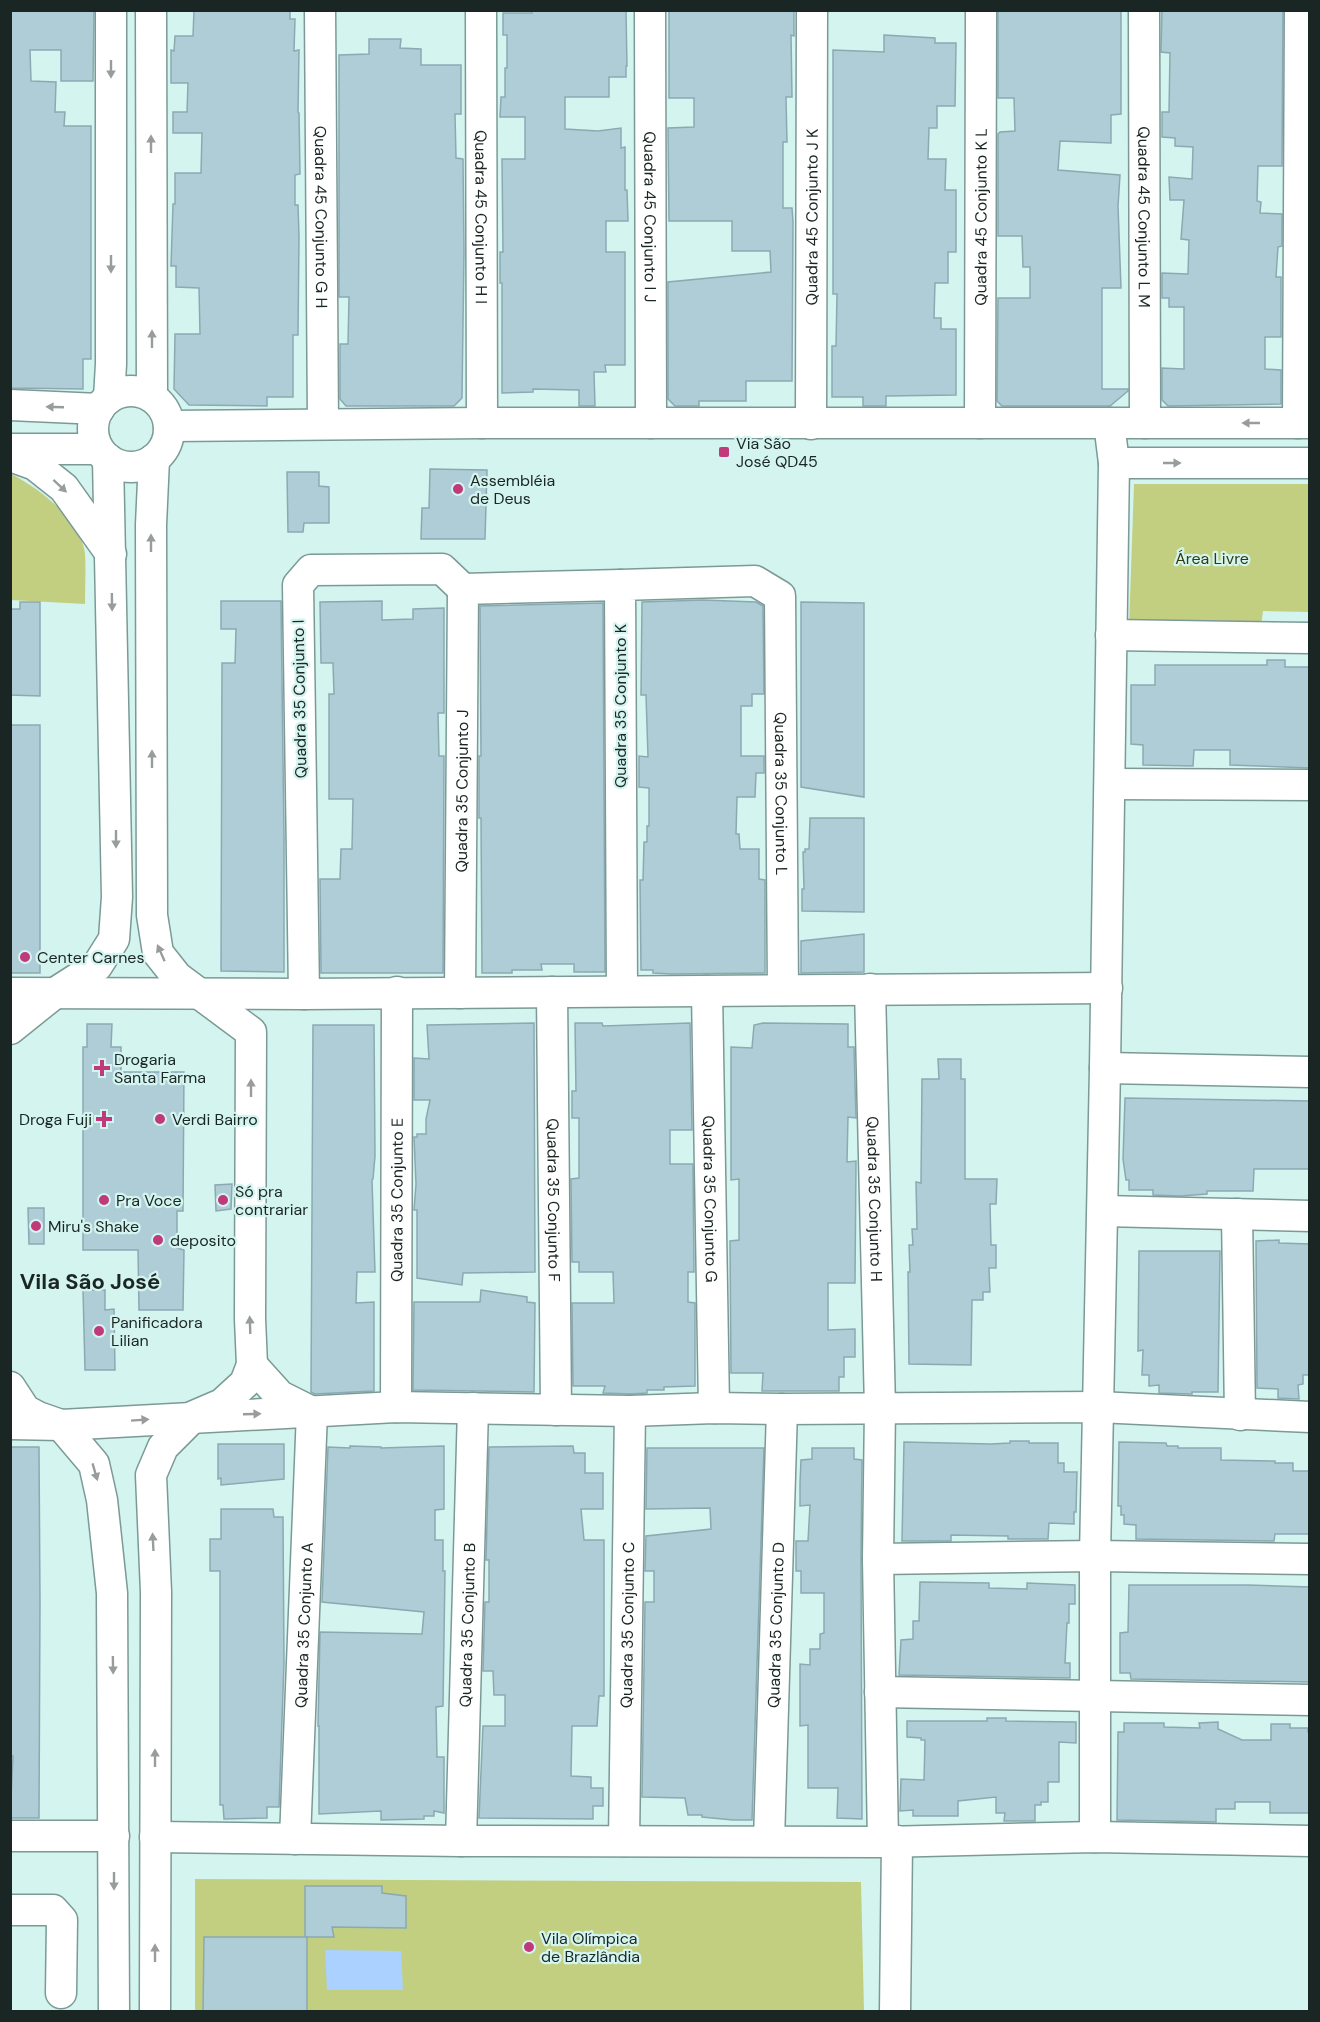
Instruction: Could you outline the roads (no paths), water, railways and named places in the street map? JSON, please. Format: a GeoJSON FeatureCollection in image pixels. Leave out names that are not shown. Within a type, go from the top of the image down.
{"type":"FeatureCollection","features":[{"type":"Feature","properties":{"kind":"street"},"geometry":{"type":"LineString","coordinates":[[104,403],[111,364],[111,10]]}},
{"type":"Feature","properties":{"kind":"street"},"geometry":{"type":"LineString","coordinates":[[151,10],[152,397]]}},
{"type":"Feature","properties":{"kind":"street","name":"Quadra 45 Conjunto G H"},"geometry":{"type":"LineString","coordinates":[[320,10],[323,424]]}},
{"type":"Feature","properties":{"kind":"street","name":"Quadra 45 Conjunto H I"},"geometry":{"type":"LineString","coordinates":[[481,10],[482,423]]}},
{"type":"Feature","properties":{"kind":"street","name":"Quadra 45 Conjunto I J"},"geometry":{"type":"LineString","coordinates":[[650,10],[651,423]]}},
{"type":"Feature","properties":{"kind":"street","name":"Quadra 45 Conjunto J K"},"geometry":{"type":"LineString","coordinates":[[811,424],[812,10]]}},
{"type":"Feature","properties":{"kind":"street","name":"Quadra 45 Conjunto K L"},"geometry":{"type":"LineString","coordinates":[[980,423],[981,10]]}},
{"type":"Feature","properties":{"kind":"street","name":"Quadra 45 Conjunto L M"},"geometry":{"type":"LineString","coordinates":[[1144,10],[1146,423]]}},
{"type":"Feature","properties":{"kind":"street"},"geometry":{"type":"LineString","coordinates":[[169,426],[482,423],[1304,423],[1300,10]]}},
{"type":"Feature","properties":{"kind":"street"},"geometry":{"type":"LineString","coordinates":[[10,449],[103,454],[119,465],[131,467],[143,465],[154,459],[168,438],[169,426],[166,414],[160,405],[152,397],[141,392],[119,393],[104,403],[94,418],[93,429],[103,454],[111,554],[117,897],[114,939],[96,966],[55,993],[10,1029]]}},
{"type":"Feature","properties":{"kind":"street"},"geometry":{"type":"LineString","coordinates":[[10,405],[104,403]]}},
{"type":"Feature","properties":{"kind":"street"},"geometry":{"type":"LineString","coordinates":[[1095,1837],[1095,1556],[1107,988],[1114,463],[1109,423]]}},
{"type":"Feature","properties":{"kind":"street"},"geometry":{"type":"LineString","coordinates":[[10,456],[35,465],[64,488],[111,554]]}},
{"type":"Feature","properties":{"kind":"street"},"geometry":{"type":"LineString","coordinates":[[154,459],[151,525],[152,915],[158,953],[177,977],[250,1032]]}},
{"type":"Feature","properties":{"kind":"street"},"geometry":{"type":"LineString","coordinates":[[1114,463],[1310,463]]}},
{"type":"Feature","properties":{"kind":"street","name":"Quadra 35 Conjunto I"},"geometry":{"type":"LineString","coordinates":[[294,994],[298,585],[312,570],[442,569],[463,590]]}},
{"type":"Feature","properties":{"kind":"street","name":"Quadra 35 Conjunto L"},"geometry":{"type":"LineString","coordinates":[[620,585],[755,581],[780,596],[783,990]]}},
{"type":"Feature","properties":{"kind":"street"},"geometry":{"type":"LineString","coordinates":[[463,590],[620,585]]}},
{"type":"Feature","properties":{"kind":"street","name":"Quadra 35 Conjunto K"},"geometry":{"type":"LineString","coordinates":[[620,585],[622,992]]}},
{"type":"Feature","properties":{"kind":"street","name":"Quadra 35 Conjunto J"},"geometry":{"type":"LineString","coordinates":[[460,993],[463,590]]}},
{"type":"Feature","properties":{"kind":"street"},"geometry":{"type":"LineString","coordinates":[[1111,635],[1310,638]]}},
{"type":"Feature","properties":{"kind":"street"},"geometry":{"type":"LineString","coordinates":[[1110,784],[1310,785]]}},
{"type":"Feature","properties":{"kind":"street"},"geometry":{"type":"LineString","coordinates":[[115,800],[152,802]]}},
{"type":"Feature","properties":{"kind":"street"},"geometry":{"type":"LineString","coordinates":[[10,993],[294,994],[1107,988]]}},
{"type":"Feature","properties":{"kind":"street","name":"Quadra 35 Conjunto H"},"geometry":{"type":"LineString","coordinates":[[870,989],[880,1408],[878,1559],[880,1692],[890,1842],[895,2012]]}},
{"type":"Feature","properties":{"kind":"street","name":"Quadra 35 Conjunto G"},"geometry":{"type":"LineString","coordinates":[[706,991],[714,1408]]}},
{"type":"Feature","properties":{"kind":"street","name":"Quadra 35 Conjunto E"},"geometry":{"type":"LineString","coordinates":[[396,1407],[398,992]]}},
{"type":"Feature","properties":{"kind":"street","name":"Quadra 35 Conjunto F"},"geometry":{"type":"LineString","coordinates":[[552,992],[555,1410]]}},
{"type":"Feature","properties":{"kind":"street"},"geometry":{"type":"LineString","coordinates":[[155,2012],[156,1592],[151,1475],[163,1447],[194,1416],[222,1404],[244,1383],[252,1365],[250,1032],[255,1022],[267,1009],[294,994]]}},
{"type":"Feature","properties":{"kind":"street"},"geometry":{"type":"LineString","coordinates":[[1105,1068],[1310,1072]]}},
{"type":"Feature","properties":{"kind":"street"},"geometry":{"type":"LineString","coordinates":[[1103,1211],[1310,1216]]}},
{"type":"Feature","properties":{"kind":"street"},"geometry":{"type":"LineString","coordinates":[[1237,1214],[1240,1415]]}},
{"type":"Feature","properties":{"kind":"street"},"geometry":{"type":"LineString","coordinates":[[252,1365],[280,1396],[312,1412]]}},
{"type":"Feature","properties":{"kind":"street"},"geometry":{"type":"LineString","coordinates":[[10,1387],[25,1410],[61,1425],[94,1464],[102,1500],[112,1593],[114,2012]]}},
{"type":"Feature","properties":{"kind":"street"},"geometry":{"type":"LineString","coordinates":[[10,1424],[61,1425],[194,1416],[396,1407],[630,1411],[714,1408],[1098,1407],[1310,1417]]}},
{"type":"Feature","properties":{"kind":"street","name":"Quadra 35 Conjunto B"},"geometry":{"type":"LineString","coordinates":[[461,1841],[473,1408]]}},
{"type":"Feature","properties":{"kind":"street","name":"Quadra 35 Conjunto D"},"geometry":{"type":"LineString","coordinates":[[769,1841],[782,1409]]}},
{"type":"Feature","properties":{"kind":"street","name":"Quadra 35 Conjunto C"},"geometry":{"type":"LineString","coordinates":[[624,1841],[630,1411]]}},
{"type":"Feature","properties":{"kind":"street","name":"Quadra 35 Conjunto A"},"geometry":{"type":"LineString","coordinates":[[295,1839],[312,1412]]}},
{"type":"Feature","properties":{"kind":"street"},"geometry":{"type":"LineString","coordinates":[[878,1559],[1095,1556],[1310,1559]]}},
{"type":"Feature","properties":{"kind":"street"},"geometry":{"type":"LineString","coordinates":[[112,1593],[156,1592]]}},
{"type":"Feature","properties":{"kind":"street"},"geometry":{"type":"LineString","coordinates":[[880,1692],[1310,1700]]}},
{"type":"Feature","properties":{"kind":"street"},"geometry":{"type":"LineString","coordinates":[[10,1836],[114,1836]]}},
{"type":"Feature","properties":{"kind":"street"},"geometry":{"type":"LineString","coordinates":[[155,1837],[461,1841],[890,1842],[1095,1837],[1310,1841]]}},
{"type":"Feature","properties":{"kind":"street"},"geometry":{"type":"LineString","coordinates":[[10,1910],[53,1910],[62,1920],[61,1993]]}},
{"type":"Feature","properties":{"kind":"water"},"geometry":{"type":"Polygon","coordinates":[[[325,1950],[401,1951],[403,1990],[327,1990],[325,1950]]]}},
{"type":"Feature","properties":{"kind":"place","name":"Via São José QD45"},"geometry":{"type":"Point","coordinates":[724,452]}},
{"type":"Feature","properties":{"kind":"place","name":"Assembléia de Deus"},"geometry":{"type":"Point","coordinates":[458,489]}},
{"type":"Feature","properties":{"kind":"place","name":"Center Carnes"},"geometry":{"type":"Point","coordinates":[25,957]}},
{"type":"Feature","properties":{"kind":"place","name":"Drogaria Santa Farma"},"geometry":{"type":"Point","coordinates":[102,1068]}},
{"type":"Feature","properties":{"kind":"place","name":"Droga Fuji"},"geometry":{"type":"Point","coordinates":[104,1119]}},
{"type":"Feature","properties":{"kind":"place","name":"Verdi Bairro"},"geometry":{"type":"Point","coordinates":[160,1119]}},
{"type":"Feature","properties":{"kind":"place","name":"Pra Voce"},"geometry":{"type":"Point","coordinates":[104,1200]}},
{"type":"Feature","properties":{"kind":"place","name":"Só pra contrariar"},"geometry":{"type":"Point","coordinates":[223,1200]}},
{"type":"Feature","properties":{"kind":"place","name":"Miru's Shake"},"geometry":{"type":"Point","coordinates":[36,1226]}},
{"type":"Feature","properties":{"kind":"place","name":"deposito"},"geometry":{"type":"Point","coordinates":[158,1240]}},
{"type":"Feature","properties":{"kind":"place","name":"Panificadora Lilian"},"geometry":{"type":"Point","coordinates":[99,1331]}},
{"type":"Feature","properties":{"kind":"place","name":"Vila Olímpica de Brazlândia"},"geometry":{"type":"Point","coordinates":[529,1947]}},
{"type":"Feature","properties":{"kind":"district","name":"Vila São José"},"geometry":{"type":"Point","coordinates":[90,1281]}},
{"type":"Feature","properties":{"kind":"park label","name":"Área Livre"},"geometry":{"type":"Point","coordinates":[1212,558]}}]}
